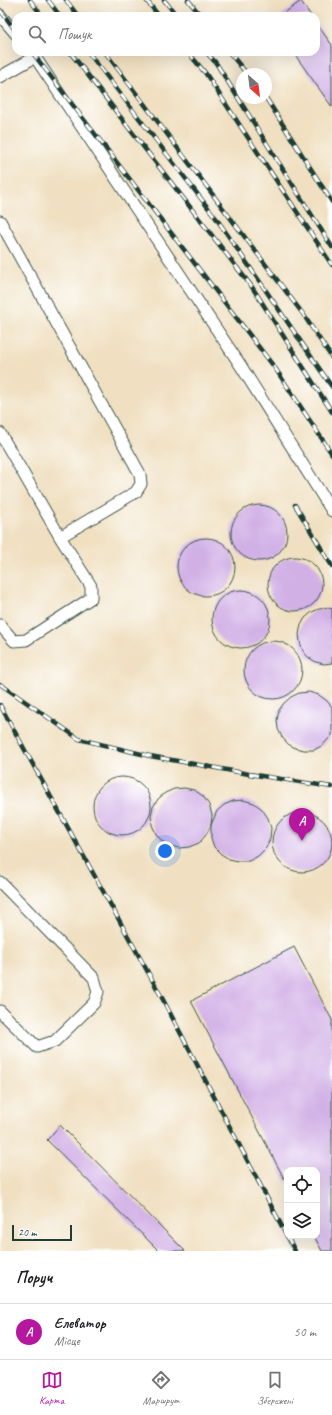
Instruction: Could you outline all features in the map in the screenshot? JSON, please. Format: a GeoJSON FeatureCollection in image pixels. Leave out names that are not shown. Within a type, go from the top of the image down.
{"type":"FeatureCollection","features":[{"type":"Feature","properties":{"kind":"lane"},"geometry":{"type":"LineString","coordinates":[[0,15],[12,29]]}},
{"type":"Feature","properties":{"kind":"lane"},"geometry":{"type":"LineString","coordinates":[[0,77],[30,56]]}},
{"type":"Feature","properties":{"kind":"lane"},"geometry":{"type":"LineString","coordinates":[[34,56],[238,363],[332,511]]}},
{"type":"Feature","properties":{"kind":"lane"},"geometry":{"type":"LineString","coordinates":[[0,221],[140,474],[141,484],[136,492],[60,537]]}},
{"type":"Feature","properties":{"kind":"lane"},"geometry":{"type":"LineString","coordinates":[[0,433],[60,537],[91,586],[91,598],[26,640],[14,641],[0,624]]}},
{"type":"Feature","properties":{"kind":"lane"},"geometry":{"type":"LineString","coordinates":[[0,882],[94,978],[98,992],[94,1003],[54,1041],[37,1047],[0,1011]]}},
{"type":"Feature","properties":{"kind":"building"},"geometry":{"type":"Polygon","coordinates":[[[301,1],[308,12],[286,12],[301,1]]]}},
{"type":"Feature","properties":{"kind":"building"},"geometry":{"type":"Polygon","coordinates":[[[320,28],[332,45],[332,107],[296,56],[320,56],[320,28]]]}},
{"type":"Feature","properties":{"kind":"building"},"geometry":{"type":"Polygon","coordinates":[[[259,505],[270,507],[279,513],[285,522],[287,533],[285,544],[279,553],[270,559],[259,561],[248,559],[239,553],[233,544],[231,533],[233,522],[239,513],[248,507],[259,505]]]}},
{"type":"Feature","properties":{"kind":"building"},"geometry":{"type":"Polygon","coordinates":[[[206,538],[222,543],[230,551],[235,567],[230,583],[222,591],[206,596],[190,591],[182,583],[177,567],[182,551],[190,543],[206,538]]]}},
{"type":"Feature","properties":{"kind":"building"},"geometry":{"type":"Polygon","coordinates":[[[290,557],[300,557],[310,561],[318,569],[322,579],[322,589],[318,599],[310,607],[300,611],[290,611],[280,607],[272,599],[268,589],[268,579],[272,569],[280,561],[290,557]]]}},
{"type":"Feature","properties":{"kind":"building"},"geometry":{"type":"Polygon","coordinates":[[[235,590],[247,590],[262,598],[270,613],[270,625],[262,640],[247,648],[235,648],[220,640],[212,625],[212,613],[220,598],[235,590]]]}},
{"type":"Feature","properties":{"kind":"building"},"geometry":{"type":"Polygon","coordinates":[[[319,609],[332,609],[332,663],[324,664],[316,662],[308,657],[303,651],[299,634],[301,625],[305,618],[312,612],[319,609]]]}},
{"type":"Feature","properties":{"kind":"building"},"geometry":{"type":"Polygon","coordinates":[[[267,641],[279,641],[294,649],[302,664],[302,676],[294,691],[279,699],[267,699],[252,691],[244,676],[244,664],[252,649],[267,641]]]}},
{"type":"Feature","properties":{"kind":"building"},"geometry":{"type":"Polygon","coordinates":[[[309,692],[319,695],[332,707],[332,735],[323,745],[314,750],[304,750],[295,748],[288,744],[278,729],[277,720],[279,710],[284,703],[299,693],[309,692]]]}},
{"type":"Feature","properties":{"kind":"building"},"geometry":{"type":"Polygon","coordinates":[[[116,777],[128,777],[143,785],[151,800],[151,812],[143,827],[128,835],[116,835],[101,827],[93,812],[93,800],[101,785],[116,777]]]}},
{"type":"Feature","properties":{"kind":"building"},"geometry":{"type":"Polygon","coordinates":[[[184,788],[194,790],[203,796],[209,805],[212,815],[211,825],[206,835],[199,843],[189,847],[179,848],[170,846],[162,841],[156,834],[152,825],[151,816],[153,807],[158,799],[165,793],[174,789],[184,788]]]}},
{"type":"Feature","properties":{"kind":"building"},"geometry":{"type":"Polygon","coordinates":[[[243,800],[254,803],[262,809],[268,818],[271,828],[270,839],[266,848],[258,856],[249,861],[229,859],[214,847],[211,838],[211,825],[217,811],[224,805],[233,801],[243,800]]]}},
{"type":"Feature","properties":{"kind":"building"},"geometry":{"type":"Polygon","coordinates":[[[302,812],[319,817],[327,825],[332,842],[327,859],[319,867],[302,872],[285,867],[277,859],[272,842],[277,825],[285,817],[302,812]]]}},
{"type":"Feature","properties":{"kind":"building"},"geometry":{"type":"Polygon","coordinates":[[[294,947],[332,1020],[332,1251],[322,1251],[316,1239],[320,1239],[320,1167],[284,1167],[284,1178],[191,1001],[294,947]]]}},
{"type":"Feature","properties":{"kind":"building"},"geometry":{"type":"Polygon","coordinates":[[[60,1125],[185,1251],[159,1251],[47,1140],[60,1125]]]}},
{"type":"Feature","properties":{"kind":"railway"},"geometry":{"type":"LineString","coordinates":[[30,0],[39,12]]}},
{"type":"Feature","properties":{"kind":"railway"},"geometry":{"type":"LineString","coordinates":[[48,0],[57,12]]}},
{"type":"Feature","properties":{"kind":"railway"},"geometry":{"type":"LineString","coordinates":[[66,0],[75,12]]}},
{"type":"Feature","properties":{"kind":"railway"},"geometry":{"type":"LineString","coordinates":[[146,0],[156,12]]}},
{"type":"Feature","properties":{"kind":"railway"},"geometry":{"type":"LineString","coordinates":[[164,0],[174,12]]}},
{"type":"Feature","properties":{"kind":"railway"},"geometry":{"type":"LineString","coordinates":[[188,0],[198,12]]}},
{"type":"Feature","properties":{"kind":"railway"},"geometry":{"type":"LineString","coordinates":[[0,10],[12,26]]}},
{"type":"Feature","properties":{"kind":"railway"},"geometry":{"type":"LineString","coordinates":[[35,56],[275,368],[332,454]]}},
{"type":"Feature","properties":{"kind":"railway"},"geometry":{"type":"LineString","coordinates":[[73,56],[252,287],[332,412]]}},
{"type":"Feature","properties":{"kind":"railway"},"geometry":{"type":"LineString","coordinates":[[91,56],[216,218],[332,387]]}},
{"type":"Feature","properties":{"kind":"railway"},"geometry":{"type":"LineString","coordinates":[[108,56],[303,314],[332,358]]}},
{"type":"Feature","properties":{"kind":"railway"},"geometry":{"type":"LineString","coordinates":[[191,56],[206,74],[332,265]]}},
{"type":"Feature","properties":{"kind":"railway"},"geometry":{"type":"LineString","coordinates":[[210,56],[216,63],[332,247]]}},
{"type":"Feature","properties":{"kind":"railway"},"geometry":{"type":"LineString","coordinates":[[232,56],[242,68]]}},
{"type":"Feature","properties":{"kind":"railway"},"geometry":{"type":"LineString","coordinates":[[270,104],[332,202]]}},
{"type":"Feature","properties":{"kind":"railway"},"geometry":{"type":"LineString","coordinates":[[295,505],[332,566]]}},
{"type":"Feature","properties":{"kind":"railway"},"geometry":{"type":"LineString","coordinates":[[0,684],[79,739],[150,756],[332,787]]}},
{"type":"Feature","properties":{"kind":"railway"},"geometry":{"type":"LineString","coordinates":[[0,705],[160,994],[284,1230]]}},
{"type":"Feature","properties":{"kind":"railway"},"geometry":{"type":"LineString","coordinates":[[289,1239],[295,1251]]}},
{"type":"Feature","properties":{"kind":"place","name":"Елеватор"},"geometry":{"type":"Point","coordinates":[302,841]}}]}
